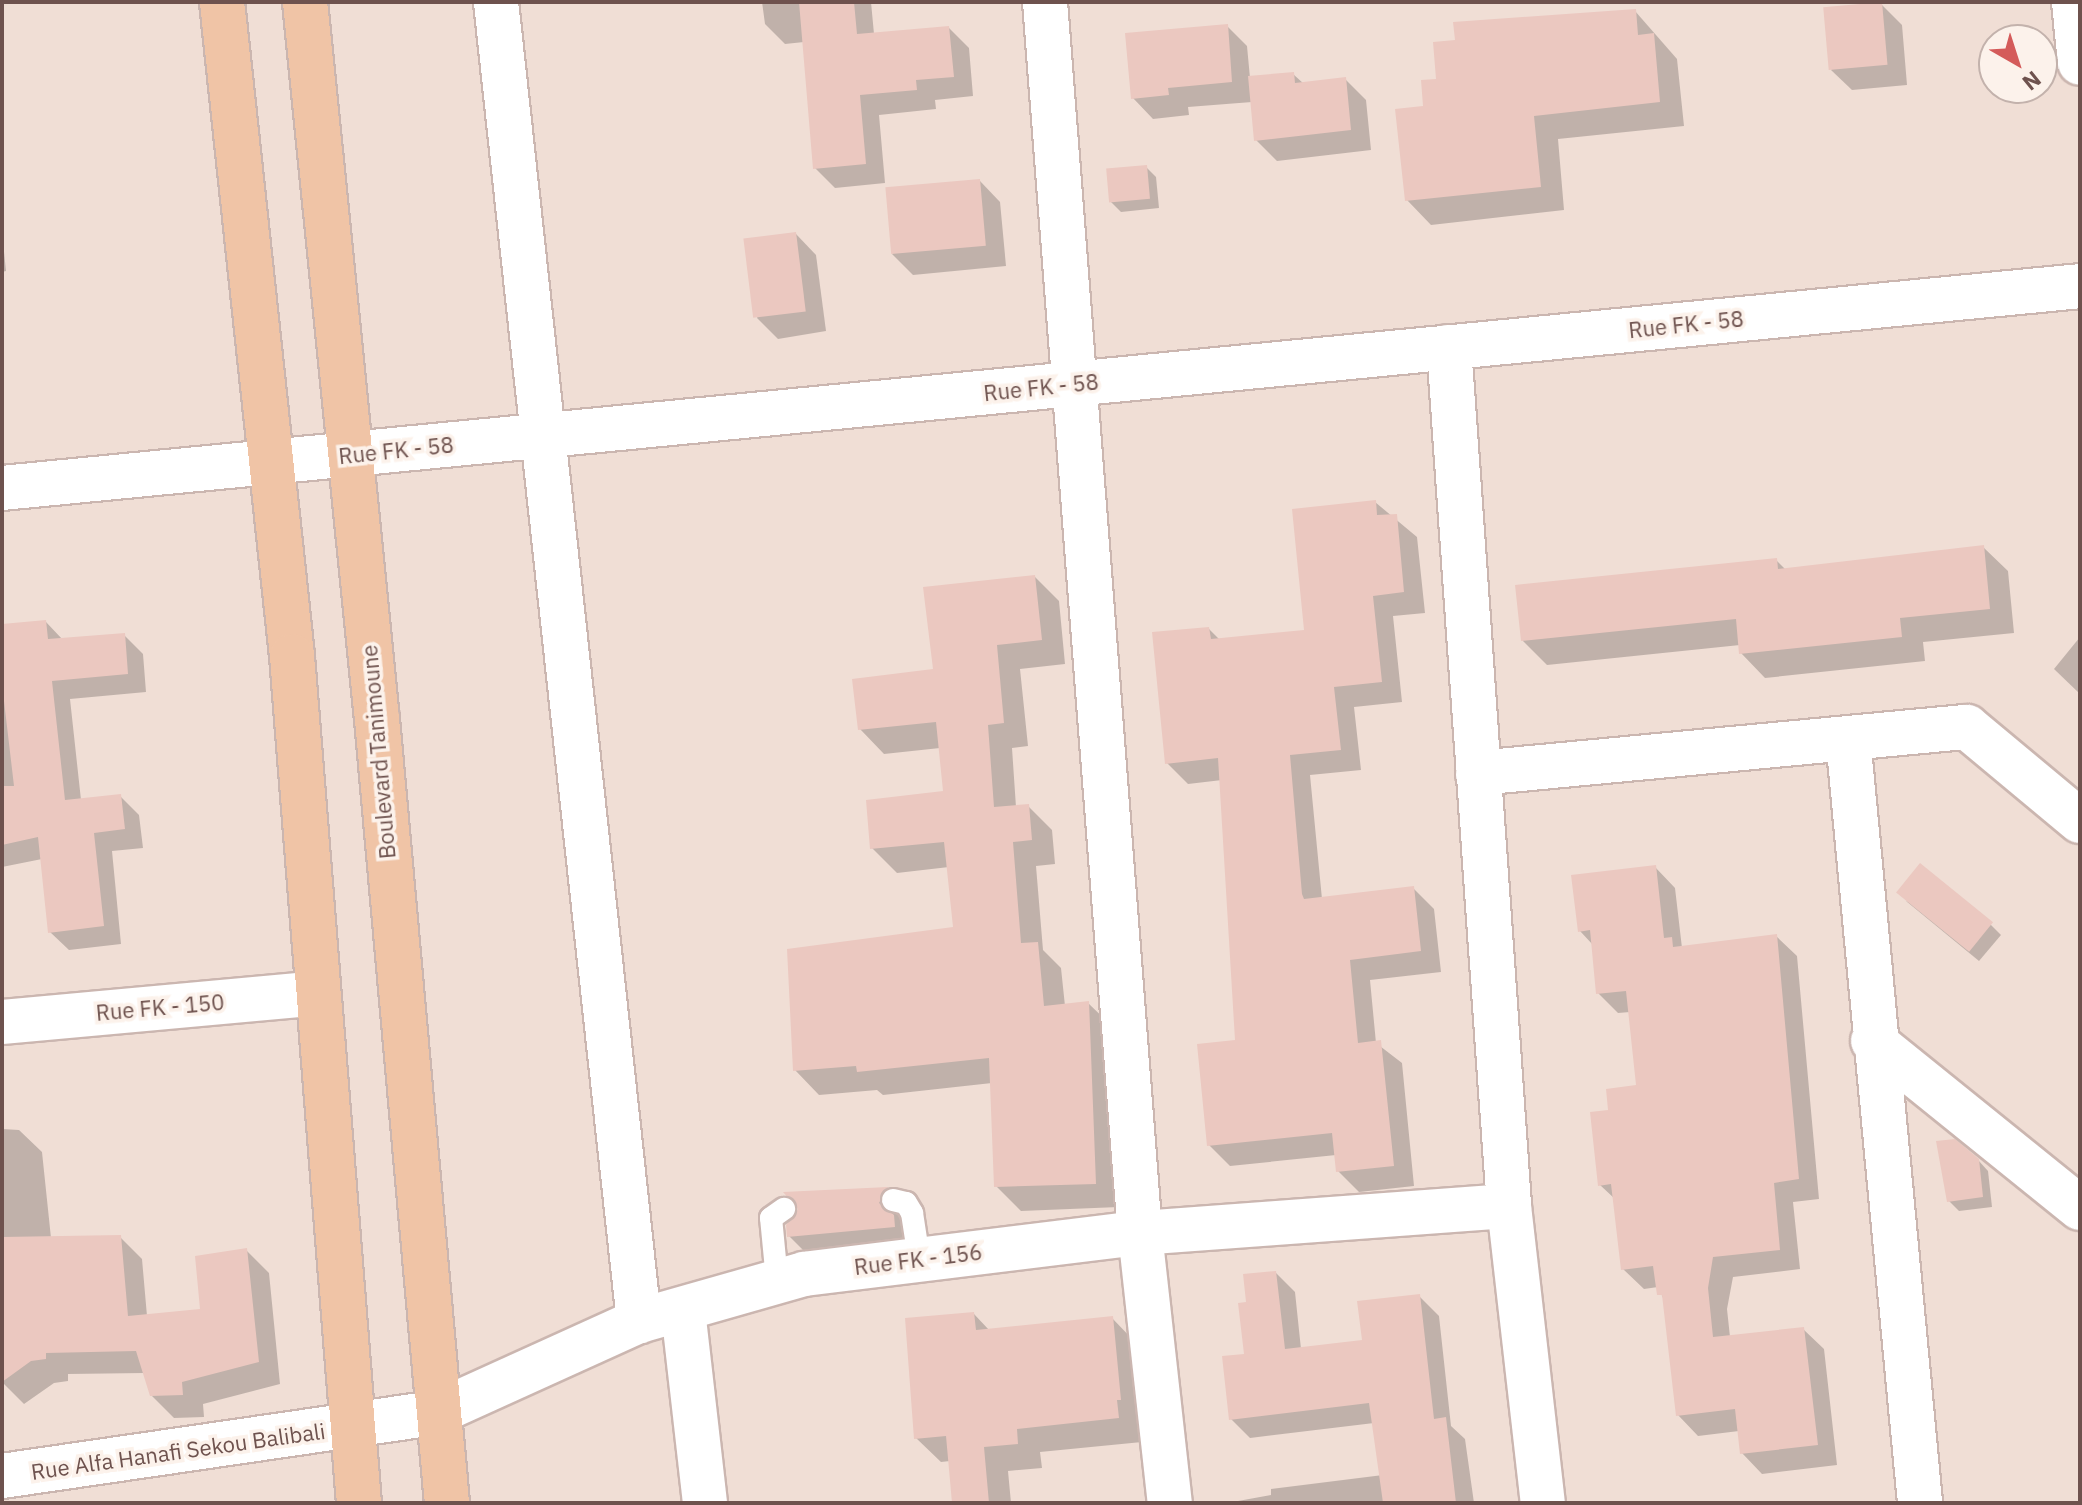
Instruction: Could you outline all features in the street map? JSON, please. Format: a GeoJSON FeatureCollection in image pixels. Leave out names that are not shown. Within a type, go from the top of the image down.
{"type":"FeatureCollection","features":[{"type":"Feature","properties":{"kind":"main road"},"geometry":{"type":"LineString","coordinates":[[222,2],[292,656],[359,1503]]}},
{"type":"Feature","properties":{"kind":"main road","name":"Boulevard Tanimoune"},"geometry":{"type":"LineString","coordinates":[[305,2],[347,455],[377,719],[436,1413],[447,1503]]}},
{"type":"Feature","properties":{"kind":"street"},"geometry":{"type":"LineString","coordinates":[[496,2],[546,435],[639,1321]]}},
{"type":"Feature","properties":{"kind":"street"},"geometry":{"type":"LineString","coordinates":[[1045,2],[1140,1233],[1170,1503]]}},
{"type":"Feature","properties":{"kind":"street"},"geometry":{"type":"LineString","coordinates":[[2074,2],[2080,63]]}},
{"type":"Feature","properties":{"kind":"street","name":"Rue FK - 58"},"geometry":{"type":"LineString","coordinates":[[2,488],[2080,286]]}},
{"type":"Feature","properties":{"kind":"street"},"geometry":{"type":"LineString","coordinates":[[1449,347],[1509,1206],[1543,1503]]}},
{"type":"Feature","properties":{"kind":"street"},"geometry":{"type":"LineString","coordinates":[[1478,773],[1967,727],[2080,821]]}},
{"type":"Feature","properties":{"kind":"street"},"geometry":{"type":"LineString","coordinates":[[1848,738],[1873,1041],[1920,1503]]}},
{"type":"Feature","properties":{"kind":"street","name":"Rue FK - 150"},"geometry":{"type":"LineString","coordinates":[[2,1022],[318,993]]}},
{"type":"Feature","properties":{"kind":"street"},"geometry":{"type":"LineString","coordinates":[[1873,1041],[2080,1208]]}},
{"type":"Feature","properties":{"kind":"street","name":"Rue FK - 156"},"geometry":{"type":"LineString","coordinates":[[354,1426],[436,1413],[639,1321],[777,1280],[919,1259],[1140,1233],[1509,1206]]}},
{"type":"Feature","properties":{"kind":"street"},"geometry":{"type":"LineString","coordinates":[[683,1310],[705,1503]]}},
{"type":"Feature","properties":{"kind":"street","name":"Rue Alfa Hanafi Sekou Balibali"},"geometry":{"type":"LineString","coordinates":[[2,1476],[354,1426]]}},
{"type":"Feature","properties":{"kind":"lane"},"geometry":{"type":"LineString","coordinates":[[893,1200],[906,1203],[912,1213],[919,1259]]}},
{"type":"Feature","properties":{"kind":"lane"},"geometry":{"type":"LineString","coordinates":[[777,1280],[771,1218],[784,1209]]}},
{"type":"Feature","properties":{"kind":"shaded area"},"geometry":{"type":"Polygon","coordinates":[[[2,2],[2080,2],[2080,1503],[2,1503],[2,2]]]}},
{"type":"Feature","properties":{"kind":"building"},"geometry":{"type":"Polygon","coordinates":[[[799,2],[854,2],[857,34],[949,26],[954,77],[916,80],[917,90],[860,95],[866,164],[813,169],[799,2]]]}},
{"type":"Feature","properties":{"kind":"building"},"geometry":{"type":"Polygon","coordinates":[[[1882,2],[1887,65],[1829,70],[1823,7],[1882,2]]]}},
{"type":"Feature","properties":{"kind":"building"},"geometry":{"type":"Polygon","coordinates":[[[1636,9],[1638,35],[1654,33],[1660,102],[1534,116],[1541,187],[1405,201],[1395,109],[1423,106],[1421,80],[1436,79],[1433,42],[1455,40],[1453,22],[1636,9]]]}},
{"type":"Feature","properties":{"kind":"building"},"geometry":{"type":"Polygon","coordinates":[[[1228,24],[1232,82],[1168,88],[1169,95],[1131,99],[1125,33],[1228,24]]]}},
{"type":"Feature","properties":{"kind":"building"},"geometry":{"type":"Polygon","coordinates":[[[1294,72],[1295,83],[1346,77],[1351,130],[1254,141],[1248,76],[1294,72]]]}},
{"type":"Feature","properties":{"kind":"building"},"geometry":{"type":"Polygon","coordinates":[[[1147,165],[1150,199],[1109,202],[1106,169],[1147,165]]]}},
{"type":"Feature","properties":{"kind":"building"},"geometry":{"type":"Polygon","coordinates":[[[980,179],[986,246],[891,254],[885,187],[980,179]]]}},
{"type":"Feature","properties":{"kind":"building"},"geometry":{"type":"Polygon","coordinates":[[[796,232],[806,311],[753,318],[743,238],[796,232]]]}},
{"type":"Feature","properties":{"kind":"building"},"geometry":{"type":"Polygon","coordinates":[[[1376,500],[1377,515],[1397,514],[1404,592],[1373,596],[1382,682],[1334,687],[1341,750],[1290,755],[1302,894],[1304,899],[1414,886],[1421,951],[1350,960],[1358,1043],[1381,1040],[1394,1166],[1336,1172],[1332,1133],[1207,1146],[1197,1044],[1235,1040],[1218,758],[1165,764],[1152,632],[1209,627],[1211,639],[1304,630],[1292,509],[1376,500]]]}},
{"type":"Feature","properties":{"kind":"building"},"geometry":{"type":"Polygon","coordinates":[[[1984,545],[1990,609],[1900,618],[1902,637],[1739,654],[1736,619],[1521,641],[1515,585],[1777,558],[1778,569],[1984,545]]]}},
{"type":"Feature","properties":{"kind":"building"},"geometry":{"type":"Polygon","coordinates":[[[1035,575],[1042,640],[997,645],[1004,723],[988,725],[994,807],[1029,804],[1032,840],[1013,842],[1021,943],[1038,942],[1044,1006],[1089,1001],[1096,1184],[994,1187],[989,1058],[857,1072],[856,1066],[793,1071],[787,949],[953,927],[944,842],[870,849],[866,800],[943,791],[936,722],[858,730],[852,679],[933,669],[923,587],[1035,575]]]}},
{"type":"Feature","properties":{"kind":"building"},"geometry":{"type":"Polygon","coordinates":[[[46,620],[48,639],[125,633],[128,674],[52,681],[65,800],[121,794],[125,829],[94,833],[104,926],[48,933],[38,837],[2,845],[2,786],[14,786],[2,684],[2,624],[46,620]]]}},
{"type":"Feature","properties":{"kind":"building"},"geometry":{"type":"Polygon","coordinates":[[[1920,863],[1993,922],[1969,952],[1896,893],[1920,863]]]}},
{"type":"Feature","properties":{"kind":"building"},"geometry":{"type":"Polygon","coordinates":[[[1656,865],[1664,938],[1672,937],[1673,947],[1777,934],[1799,1179],[1774,1183],[1780,1250],[1713,1257],[1708,1288],[1713,1337],[1804,1327],[1818,1445],[1740,1454],[1735,1409],[1676,1416],[1662,1295],[1657,1295],[1653,1266],[1621,1270],[1611,1184],[1598,1186],[1590,1112],[1608,1110],[1606,1089],[1636,1085],[1626,991],[1596,994],[1590,930],[1578,932],[1571,875],[1656,865]]]}},
{"type":"Feature","properties":{"kind":"building"},"geometry":{"type":"Polygon","coordinates":[[[1955,1139],[1979,1159],[1983,1197],[1947,1202],[1936,1141],[1955,1139]]]}},
{"type":"Feature","properties":{"kind":"building"},"geometry":{"type":"Polygon","coordinates":[[[888,1187],[879,1203],[894,1215],[895,1227],[787,1237],[786,1225],[798,1209],[783,1192],[888,1187]]]}},
{"type":"Feature","properties":{"kind":"building"},"geometry":{"type":"Polygon","coordinates":[[[121,1235],[128,1316],[200,1309],[195,1256],[247,1248],[259,1362],[182,1382],[183,1395],[150,1396],[136,1351],[46,1353],[46,1359],[31,1361],[2,1382],[2,1237],[121,1235]]]}},
{"type":"Feature","properties":{"kind":"building"},"geometry":{"type":"Polygon","coordinates":[[[1276,1271],[1285,1349],[1362,1340],[1357,1301],[1420,1294],[1434,1419],[1446,1417],[1456,1503],[1383,1503],[1369,1403],[1229,1420],[1222,1356],[1244,1354],[1238,1303],[1246,1302],[1243,1274],[1276,1271]]]}},
{"type":"Feature","properties":{"kind":"building"},"geometry":{"type":"Polygon","coordinates":[[[974,1312],[976,1330],[1113,1316],[1121,1400],[1117,1400],[1119,1418],[1017,1429],[1018,1444],[984,1447],[989,1503],[952,1503],[946,1436],[914,1439],[905,1318],[974,1312]]]}}]}
